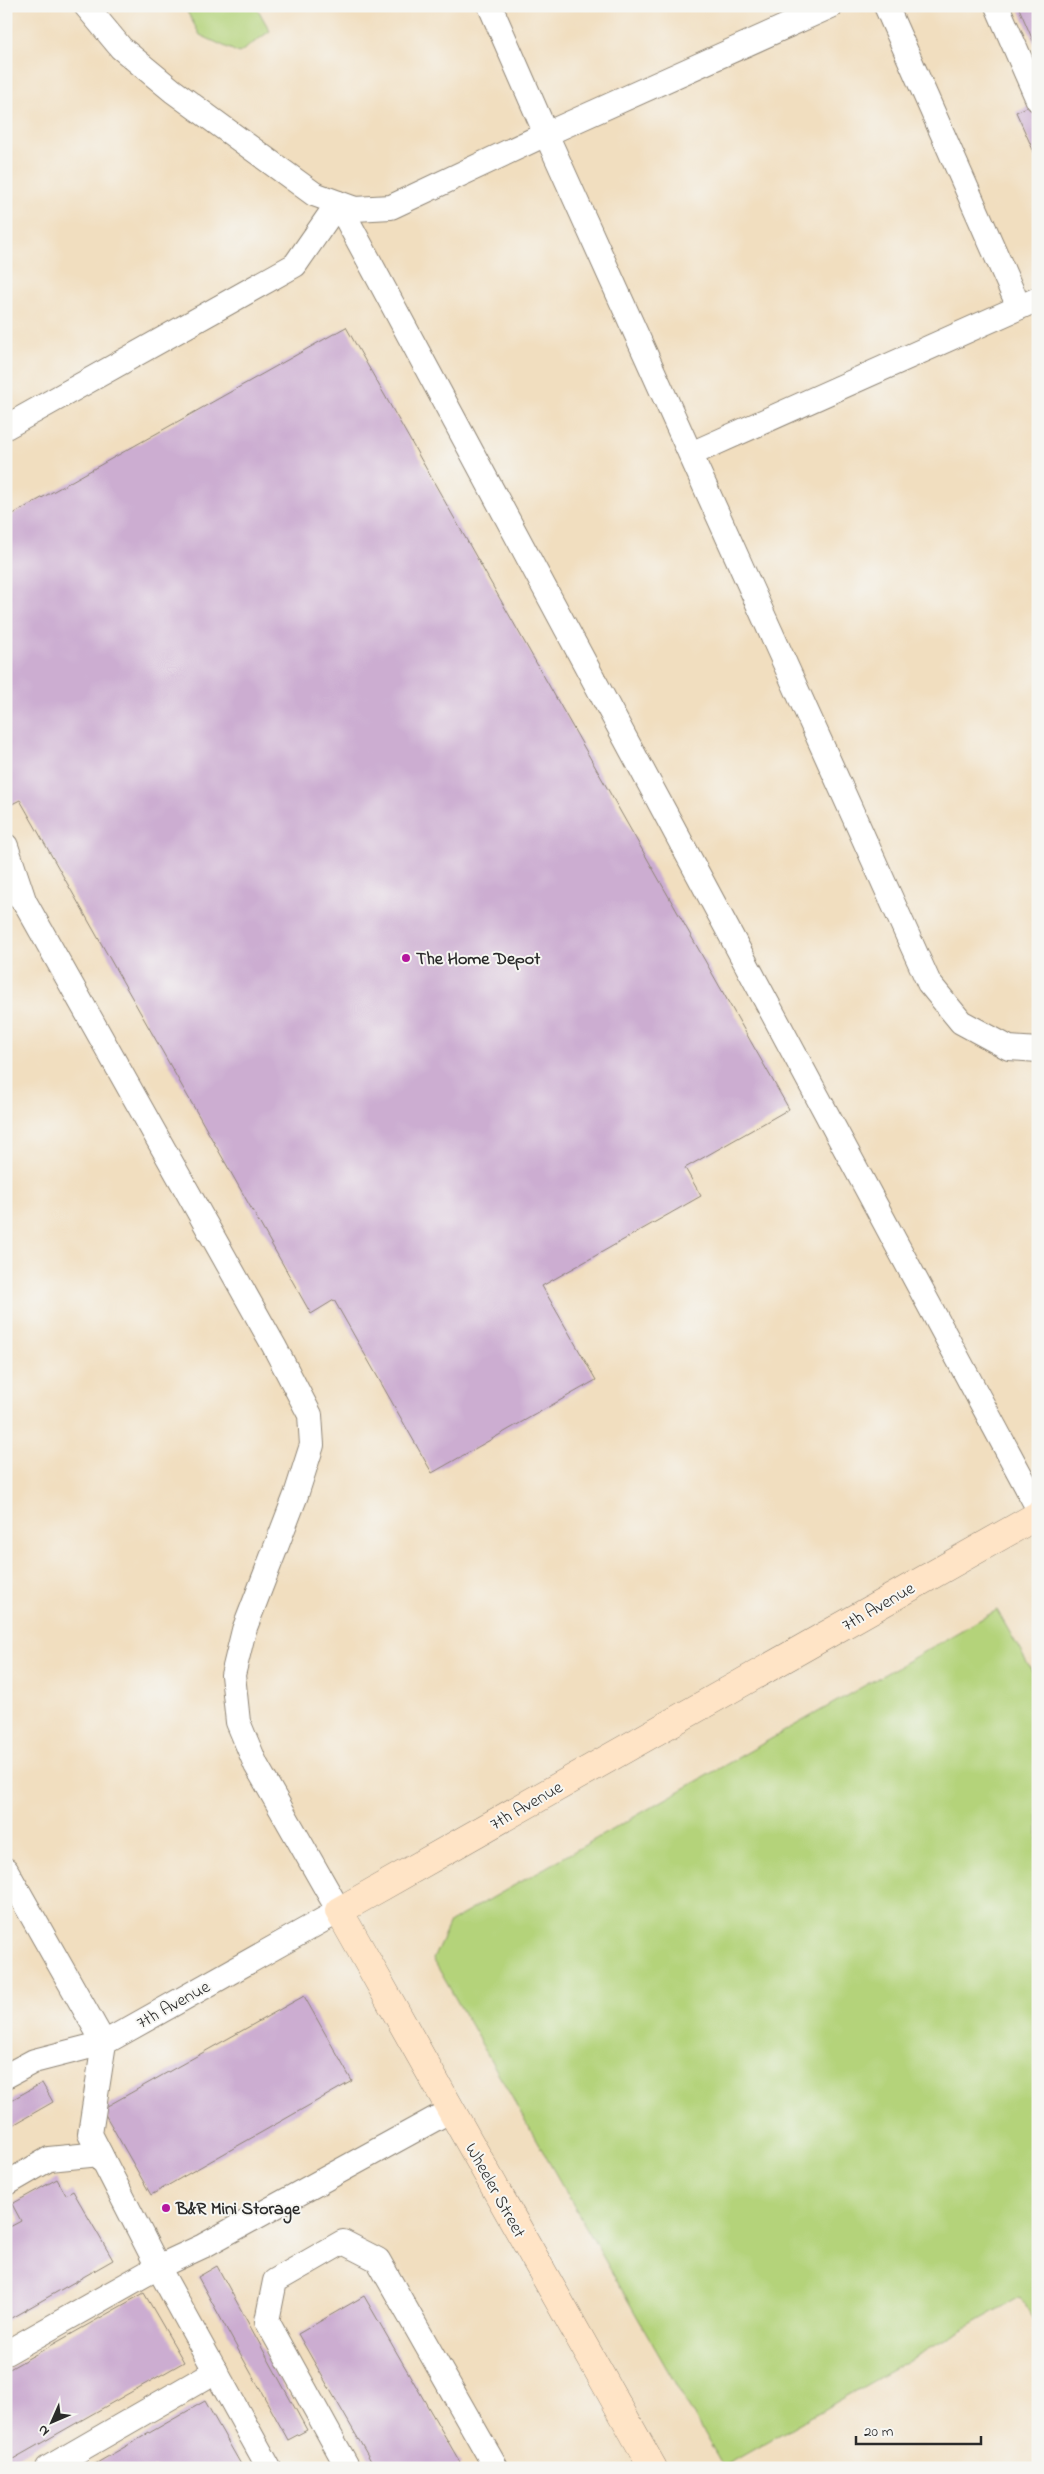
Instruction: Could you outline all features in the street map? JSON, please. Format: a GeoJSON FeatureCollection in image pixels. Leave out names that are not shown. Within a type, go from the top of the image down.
{"type":"FeatureCollection","features":[{"type":"Feature","properties":{"kind":"street","name":"7th Avenue"},"geometry":{"type":"LineString","coordinates":[[339,1911],[1038,1516]]}},
{"type":"Feature","properties":{"kind":"street","name":"Wheeler Street"},"geometry":{"type":"LineString","coordinates":[[339,1911],[653,2468]]}},
{"type":"Feature","properties":{"kind":"lane"},"geometry":{"type":"LineString","coordinates":[[86,6],[121,48],[173,91],[314,194],[355,209],[391,207],[546,134],[831,6]]}},
{"type":"Feature","properties":{"kind":"lane"},"geometry":{"type":"LineString","coordinates":[[490,6],[929,983],[961,1022],[1009,1048],[1038,1050]]}},
{"type":"Feature","properties":{"kind":"lane"},"geometry":{"type":"LineString","coordinates":[[691,454],[1028,303],[886,6]]}},
{"type":"Feature","properties":{"kind":"lane"},"geometry":{"type":"LineString","coordinates":[[997,6],[1038,100]]}},
{"type":"Feature","properties":{"kind":"lane"},"geometry":{"type":"LineString","coordinates":[[6,427],[294,265],[338,203]]}},
{"type":"Feature","properties":{"kind":"lane"},"geometry":{"type":"LineString","coordinates":[[338,203],[1038,1508]]}},
{"type":"Feature","properties":{"kind":"lane"},"geometry":{"type":"LineString","coordinates":[[6,846],[26,904],[274,1346],[310,1415],[312,1445],[304,1474],[244,1630],[233,1675],[238,1722],[256,1765],[339,1911]]}},
{"type":"Feature","properties":{"kind":"lane"},"geometry":{"type":"LineString","coordinates":[[6,884],[26,904]]}},
{"type":"Feature","properties":{"kind":"lane"},"geometry":{"type":"LineString","coordinates":[[6,1870],[104,2043],[90,2134],[158,2267],[270,2468]]}},
{"type":"Feature","properties":{"kind":"lane","name":"7th Avenue"},"geometry":{"type":"LineString","coordinates":[[6,2076],[34,2061],[104,2043],[339,1911]]}},
{"type":"Feature","properties":{"kind":"lane"},"geometry":{"type":"LineString","coordinates":[[6,2353],[158,2267],[203,2246],[451,2110]]}},
{"type":"Feature","properties":{"kind":"lane"},"geometry":{"type":"LineString","coordinates":[[6,2184],[48,2159],[100,2154]]}},
{"type":"Feature","properties":{"kind":"lane"},"geometry":{"type":"LineString","coordinates":[[348,2468],[267,2321],[275,2281],[343,2242],[378,2260],[496,2468]]}},
{"type":"Feature","properties":{"kind":"lane"},"geometry":{"type":"LineString","coordinates":[[48,2468],[216,2371]]}},
{"type":"Feature","properties":{"kind":"green space"},"geometry":{"type":"Polygon","coordinates":[[[184,6],[256,6],[270,31],[239,53],[200,35],[184,6]]]}},
{"type":"Feature","properties":{"kind":"green space"},"geometry":{"type":"Polygon","coordinates":[[[997,1610],[1038,1682],[1038,2327],[1020,2297],[723,2467],[433,1959],[450,1922],[997,1610]]]}},
{"type":"Feature","properties":{"kind":"building"},"geometry":{"type":"Polygon","coordinates":[[[1018,6],[1038,6],[1038,52],[1018,6]]]}},
{"type":"Feature","properties":{"kind":"building"},"geometry":{"type":"Polygon","coordinates":[[[1038,102],[1038,161],[1016,112],[1038,102]]]}},
{"type":"Feature","properties":{"kind":"building","name":"The Home Depot"},"geometry":{"type":"Polygon","coordinates":[[[346,327],[789,1109],[685,1168],[701,1196],[542,1286],[596,1380],[432,1473],[334,1300],[311,1314],[20,800],[6,807],[6,518],[346,327]]]}},
{"type":"Feature","properties":{"kind":"building"},"geometry":{"type":"Polygon","coordinates":[[[304,1996],[352,2081],[151,2195],[102,2109],[304,1996]]]}},
{"type":"Feature","properties":{"kind":"building"},"geometry":{"type":"Polygon","coordinates":[[[42,2083],[53,2102],[6,2129],[6,2103],[42,2083]]]}},
{"type":"Feature","properties":{"kind":"building"},"geometry":{"type":"Polygon","coordinates":[[[57,2179],[66,2195],[73,2191],[113,2260],[6,2321],[6,2229],[21,2221],[12,2204],[57,2179]]]}},
{"type":"Feature","properties":{"kind":"building"},"geometry":{"type":"Polygon","coordinates":[[[217,2266],[307,2430],[288,2440],[198,2277],[217,2266]]]}},
{"type":"Feature","properties":{"kind":"building"},"geometry":{"type":"Polygon","coordinates":[[[144,2293],[184,2362],[6,2463],[6,2371],[144,2293]]]}},
{"type":"Feature","properties":{"kind":"building"},"geometry":{"type":"Polygon","coordinates":[[[364,2296],[461,2464],[455,2468],[375,2468],[298,2334],[364,2296]]]}},
{"type":"Feature","properties":{"kind":"building"},"geometry":{"type":"Polygon","coordinates":[[[205,2401],[243,2468],[88,2468],[205,2401]]]}},
{"type":"Feature","properties":{"kind":"place","name":"The Home Depot"},"geometry":{"type":"Point","coordinates":[406,958]}},
{"type":"Feature","properties":{"kind":"place","name":"B&R Mini Storage"},"geometry":{"type":"Point","coordinates":[166,2208]}}]}
